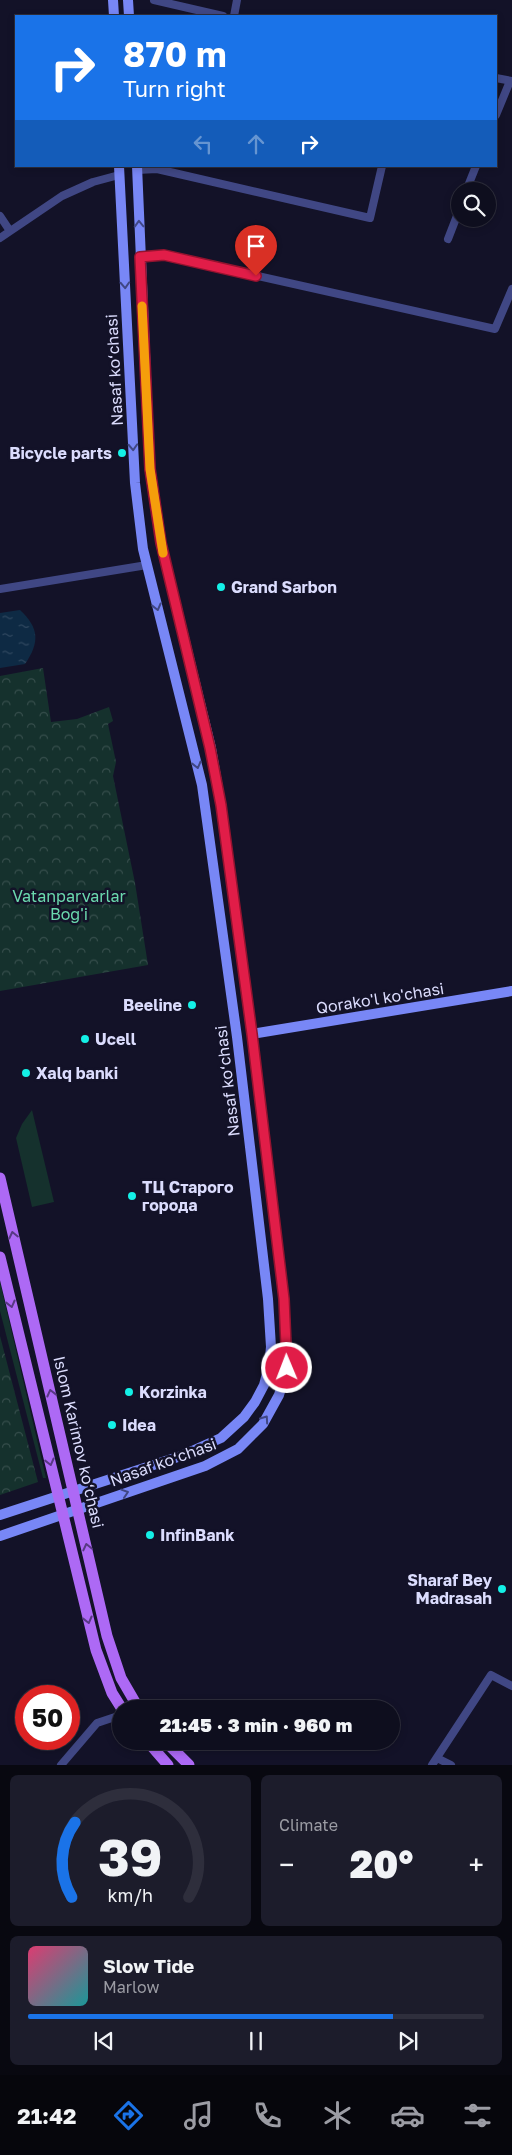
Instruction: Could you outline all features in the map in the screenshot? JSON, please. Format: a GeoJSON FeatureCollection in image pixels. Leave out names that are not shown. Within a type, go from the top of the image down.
{"type":"FeatureCollection","features":[{"type":"Feature","properties":{"kind":"main road"},"geometry":{"type":"LineString","coordinates":[[113,0],[114,15]]}},
{"type":"Feature","properties":{"kind":"main road"},"geometry":{"type":"LineString","coordinates":[[128,0],[129,15]]}},
{"type":"Feature","properties":{"kind":"main road","name":"Nasaf ko‘chasi"},"geometry":{"type":"LineString","coordinates":[[0,1536],[214,1462],[238,1449],[262,1424],[279,1395],[287,1368],[284,1299],[252,1034],[221,805],[210,748],[161,543],[150,469],[137,168]]}},
{"type":"Feature","properties":{"kind":"main road","name":"Nasaf ko‘chasi"},"geometry":{"type":"LineString","coordinates":[[0,1515],[202,1448],[221,1438],[244,1418],[264,1384],[269,1366],[271,1347],[268,1299],[237,1037],[202,785],[143,549],[135,483],[119,171]]}},
{"type":"Feature","properties":{"kind":"main road","name":"Qorako'l ko'chasi"},"geometry":{"type":"LineString","coordinates":[[252,1034],[512,991]]}},
{"type":"Feature","properties":{"kind":"main road","name":"Islom Karimov ko‘chasi"},"geometry":{"type":"LineString","coordinates":[[0,1178],[107,1636],[121,1678],[134,1700]]}},
{"type":"Feature","properties":{"kind":"main road"},"geometry":{"type":"LineString","coordinates":[[260,1236],[276,1234]]}},
{"type":"Feature","properties":{"kind":"main road","name":"Islom Karimov ko‘chasi"},"geometry":{"type":"LineString","coordinates":[[0,1257],[96,1650],[117,1700]]}},
{"type":"Feature","properties":{"kind":"main road"},"geometry":{"type":"LineString","coordinates":[[155,1750],[168,1765]]}},
{"type":"Feature","properties":{"kind":"main road"},"geometry":{"type":"LineString","coordinates":[[174,1750],[189,1765]]}},
{"type":"Feature","properties":{"kind":"street"},"geometry":{"type":"LineString","coordinates":[[154,0],[219,15]]}},
{"type":"Feature","properties":{"kind":"street"},"geometry":{"type":"LineString","coordinates":[[234,15],[237,0]]}},
{"type":"Feature","properties":{"kind":"street"},"geometry":{"type":"LineString","coordinates":[[497,78],[511,81],[497,113]]}},
{"type":"Feature","properties":{"kind":"street"},"geometry":{"type":"LineString","coordinates":[[137,168],[157,169],[370,218],[382,167]]}},
{"type":"Feature","properties":{"kind":"street"},"geometry":{"type":"LineString","coordinates":[[470,182],[476,167]]}},
{"type":"Feature","properties":{"kind":"street"},"geometry":{"type":"LineString","coordinates":[[0,238],[62,196],[119,171]]}},
{"type":"Feature","properties":{"kind":"street"},"geometry":{"type":"LineString","coordinates":[[0,216],[10,231]]}},
{"type":"Feature","properties":{"kind":"street"},"geometry":{"type":"LineString","coordinates":[[448,239],[453,227]]}},
{"type":"Feature","properties":{"kind":"street"},"geometry":{"type":"LineString","coordinates":[[140,257],[164,255],[494,329],[512,289]]}},
{"type":"Feature","properties":{"kind":"street"},"geometry":{"type":"LineString","coordinates":[[0,589],[147,565]]}},
{"type":"Feature","properties":{"kind":"street"},"geometry":{"type":"LineString","coordinates":[[237,1037],[252,1034]]}},
{"type":"Feature","properties":{"kind":"street"},"geometry":{"type":"LineString","coordinates":[[451,1765],[434,1761],[491,1675],[512,1686]]}},
{"type":"Feature","properties":{"kind":"street"},"geometry":{"type":"LineString","coordinates":[[62,1765],[97,1723],[112,1718]]}},
{"type":"Feature","properties":{"kind":"green space","name":"Vatanparvarlar Bog'i"},"geometry":{"type":"Polygon","coordinates":[[[43,668],[51,722],[77,719],[109,707],[113,721],[108,724],[116,762],[113,776],[135,883],[148,965],[0,991],[0,676],[43,668]]]}},
{"type":"Feature","properties":{"kind":"green space"},"geometry":{"type":"Polygon","coordinates":[[[32,1110],[54,1202],[32,1207],[16,1138],[22,1124],[32,1110]]]}},
{"type":"Feature","properties":{"kind":"green space"},"geometry":{"type":"Polygon","coordinates":[[[0,1282],[46,1478],[43,1478],[0,1311],[0,1282]]]}},
{"type":"Feature","properties":{"kind":"green space"},"geometry":{"type":"Polygon","coordinates":[[[0,1336],[38,1482],[0,1495],[0,1336]]]}},
{"type":"Feature","properties":{"kind":"water"},"geometry":{"type":"Polygon","coordinates":[[[20,610],[34,629],[35,642],[33,649],[25,664],[0,668],[0,613],[20,610]]]}},
{"type":"Feature","properties":{"kind":"slow traffic"},"geometry":{"type":"LineString","coordinates":[[142,306],[150,469],[163,553]]}},
{"type":"Feature","properties":{"kind":"place","name":"Bicycle parts"},"geometry":{"type":"Point","coordinates":[122,453]}},
{"type":"Feature","properties":{"kind":"place","name":"Grand Sarbon"},"geometry":{"type":"Point","coordinates":[221,587]}},
{"type":"Feature","properties":{"kind":"place","name":"Beeline"},"geometry":{"type":"Point","coordinates":[192,1005]}},
{"type":"Feature","properties":{"kind":"place","name":"Ucell"},"geometry":{"type":"Point","coordinates":[85,1039]}},
{"type":"Feature","properties":{"kind":"place","name":"Xalq banki"},"geometry":{"type":"Point","coordinates":[26,1073]}},
{"type":"Feature","properties":{"kind":"place","name":"ТЦ Старого города"},"geometry":{"type":"Point","coordinates":[132,1196]}},
{"type":"Feature","properties":{"kind":"place","name":"Korzinka"},"geometry":{"type":"Point","coordinates":[129,1392]}},
{"type":"Feature","properties":{"kind":"place","name":"Idea"},"geometry":{"type":"Point","coordinates":[112,1425]}},
{"type":"Feature","properties":{"kind":"place","name":"InfinBank"},"geometry":{"type":"Point","coordinates":[150,1535]}},
{"type":"Feature","properties":{"kind":"place","name":"Sharaf Bey Madrasah"},"geometry":{"type":"Point","coordinates":[502,1589]}},
{"type":"Feature","properties":{"kind":"route"},"geometry":{"type":"LineString","coordinates":[[256,276],[164,255],[140,257],[150,469],[161,543],[210,748],[221,805],[252,1034],[284,1299],[287,1368]]}}]}
